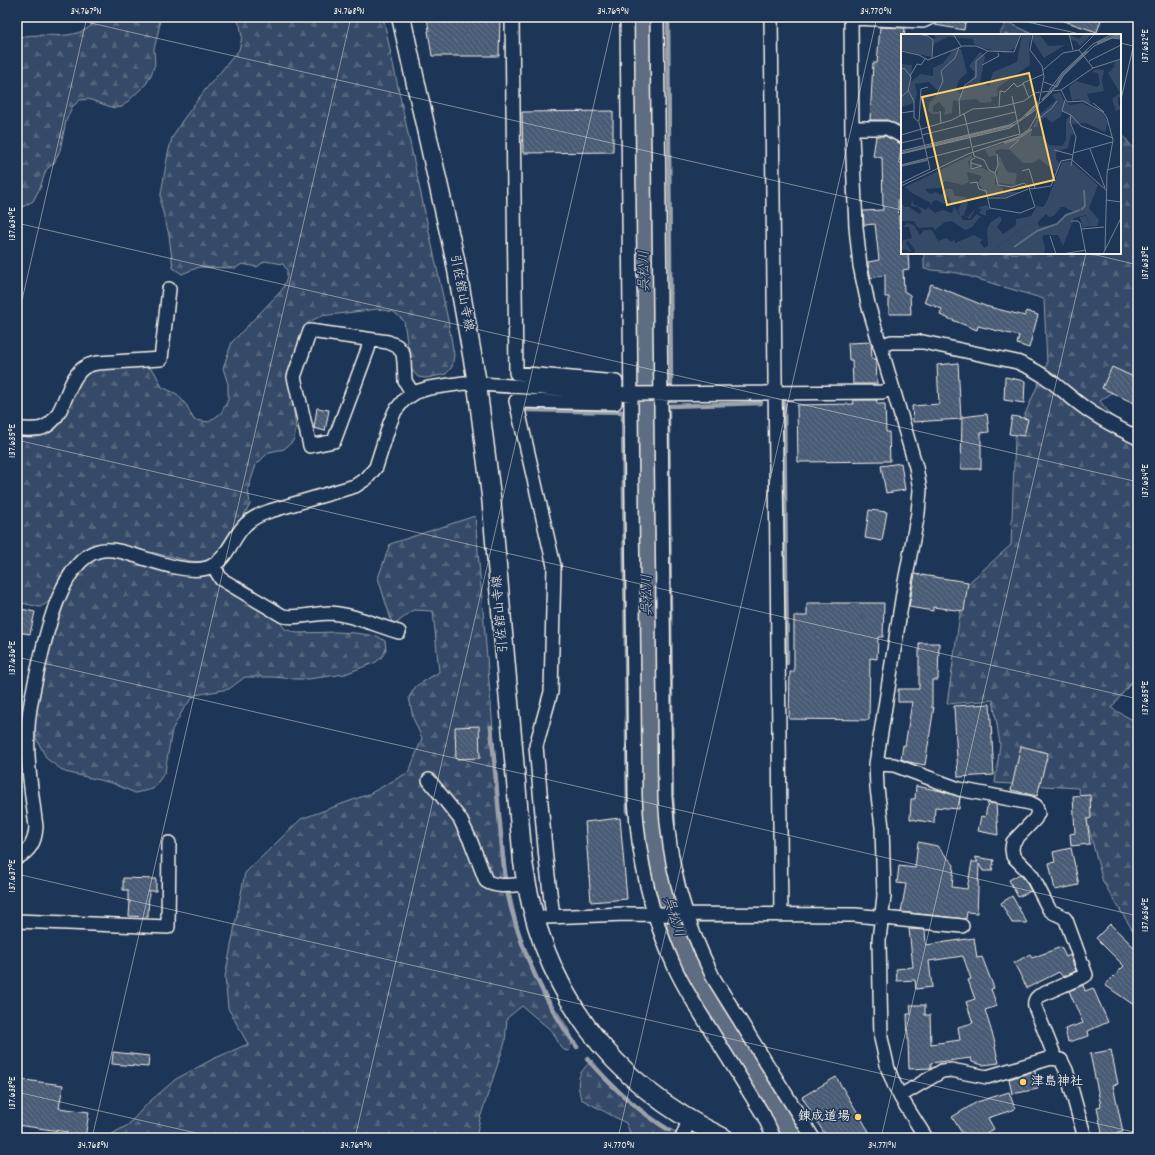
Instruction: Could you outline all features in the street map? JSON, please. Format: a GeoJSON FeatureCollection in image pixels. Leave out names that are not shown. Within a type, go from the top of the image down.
{"type":"FeatureCollection","features":[{"type":"Feature","properties":{"kind":"main road","name":"引佐舘山寺線"},"geometry":{"type":"LineString","coordinates":[[401,17],[455,258],[477,384],[492,496],[523,862],[526,884],[535,921],[557,979],[572,1006],[597,1040],[630,1076],[664,1103],[689,1120],[724,1138]]}},
{"type":"Feature","properties":{"kind":"street"},"geometry":{"type":"LineString","coordinates":[[512,17],[516,373],[616,382],[615,403],[516,401],[554,566],[551,692],[536,746],[546,859],[553,916]]}},
{"type":"Feature","properties":{"kind":"street"},"geometry":{"type":"LineString","coordinates":[[627,17],[633,394],[635,798],[640,856],[646,885],[672,961],[688,994],[764,1116],[774,1138]]}},
{"type":"Feature","properties":{"kind":"street"},"geometry":{"type":"LineString","coordinates":[[657,17],[659,393],[665,797],[670,852],[684,914],[702,955],[714,979],[813,1138]]}},
{"type":"Feature","properties":{"kind":"street"},"geometry":{"type":"LineString","coordinates":[[771,17],[781,915]]}},
{"type":"Feature","properties":{"kind":"street"},"geometry":{"type":"LineString","coordinates":[[926,1138],[900,1096],[888,1069],[881,1038],[880,940],[884,896],[882,827],[877,788],[876,764],[904,587],[920,501],[920,490],[916,467],[865,292],[858,253],[852,128],[851,17],[923,22],[932,17]]}},
{"type":"Feature","properties":{"kind":"street"},"geometry":{"type":"LineString","coordinates":[[852,128],[886,128],[901,136]]}},
{"type":"Feature","properties":{"kind":"street"},"geometry":{"type":"LineString","coordinates":[[17,429],[42,428],[52,422],[76,376],[81,369],[88,365],[97,363],[161,359],[169,289]]}},
{"type":"Feature","properties":{"kind":"street"},"geometry":{"type":"LineString","coordinates":[[370,340],[334,441],[310,446],[294,377],[310,331],[388,342],[396,346],[402,353],[405,381],[413,394]]}},
{"type":"Feature","properties":{"kind":"street"},"geometry":{"type":"LineString","coordinates":[[880,346],[891,342],[923,342],[1017,362],[1047,377],[1096,416],[1138,438]]}},
{"type":"Feature","properties":{"kind":"street"},"geometry":{"type":"LineString","coordinates":[[17,858],[26,853],[32,845],[35,836],[36,827],[27,745],[30,708],[47,629],[52,611],[68,579],[87,556],[97,551],[108,549],[182,568],[196,570],[208,568],[220,561],[229,550],[236,536],[247,523],[257,516],[355,486],[367,478],[376,466],[395,411],[404,400],[413,394],[429,388],[464,383],[633,394],[882,392],[893,389]]}},
{"type":"Feature","properties":{"kind":"street"},"geometry":{"type":"LineString","coordinates":[[213,565],[221,579],[283,616],[293,618],[321,614],[340,614],[399,632]]}},
{"type":"Feature","properties":{"kind":"street"},"geometry":{"type":"LineString","coordinates":[[876,764],[894,766],[953,788],[1030,803],[1036,806],[1038,813],[1035,818],[1013,842],[1013,856],[1028,871],[1049,909],[1066,920],[1086,975],[1039,996],[1034,1002],[1053,1052],[1051,1058]]}},
{"type":"Feature","properties":{"kind":"street"},"geometry":{"type":"LineString","coordinates":[[429,780],[460,819],[472,842],[486,881],[496,885],[526,884]]}},
{"type":"Feature","properties":{"kind":"street"},"geometry":{"type":"LineString","coordinates":[[17,921],[168,927],[169,843]]}},
{"type":"Feature","properties":{"kind":"street"},"geometry":{"type":"LineString","coordinates":[[535,921],[553,916],[657,914],[855,915],[962,926]]}},
{"type":"Feature","properties":{"kind":"street"},"geometry":{"type":"LineString","coordinates":[[900,1096],[942,1071],[951,1070],[987,1077],[1051,1058],[1061,1060],[1066,1070],[1084,1138]]}},
{"type":"Feature","properties":{"kind":"street"},"geometry":{"type":"LineString","coordinates":[[682,1138],[689,1120]]}},
{"type":"Feature","properties":{"kind":"green space"},"geometry":{"type":"Polygon","coordinates":[[[91,17],[157,17],[160,24],[154,49],[155,64],[151,75],[146,84],[122,107],[114,108],[88,99],[80,100],[72,107],[66,121],[60,150],[54,163],[46,170],[40,188],[33,201],[17,210],[17,38],[36,35],[74,34],[91,26],[91,17]]]}},
{"type":"Feature","properties":{"kind":"green space"},"geometry":{"type":"Polygon","coordinates":[[[235,17],[383,17],[448,320],[454,355],[452,367],[446,374],[426,378],[418,377],[411,369],[404,321],[394,312],[378,309],[321,316],[309,322],[300,334],[290,374],[296,431],[293,441],[284,449],[269,452],[256,465],[248,489],[250,505],[233,527],[216,554],[209,560],[202,562],[190,561],[114,544],[95,546],[80,553],[67,566],[47,603],[40,607],[17,602],[17,433],[38,433],[82,377],[93,369],[143,365],[154,371],[162,387],[177,394],[187,406],[194,420],[209,422],[221,413],[228,400],[228,384],[223,368],[232,342],[282,290],[287,278],[287,270],[283,264],[265,261],[257,267],[242,264],[236,268],[199,267],[182,274],[173,268],[169,235],[161,205],[161,194],[168,153],[172,138],[182,121],[205,90],[239,50],[242,37],[240,25],[235,17]]]}},
{"type":"Feature","properties":{"kind":"green space"},"geometry":{"type":"Polygon","coordinates":[[[1007,22],[1033,34],[1000,34],[1007,22]]]}},
{"type":"Feature","properties":{"kind":"green space"},"geometry":{"type":"Polygon","coordinates":[[[1121,133],[1138,154],[1138,375],[1100,401],[1138,450],[1138,674],[1111,708],[1138,723],[1138,939],[1103,882],[1078,788],[995,783],[1000,744],[993,700],[947,704],[964,587],[1011,545],[1015,437],[1047,364],[1044,299],[958,273],[924,269],[924,254],[1121,254],[1121,133]]]}},
{"type":"Feature","properties":{"kind":"green space"},"geometry":{"type":"Polygon","coordinates":[[[475,516],[503,847],[512,901],[526,952],[533,969],[544,992],[567,1026],[570,1033],[572,1040],[569,1051],[564,1050],[560,1046],[553,1032],[522,1006],[507,1018],[505,1042],[480,1118],[476,1138],[108,1138],[110,1135],[128,1125],[148,1103],[176,1079],[213,1059],[248,1044],[228,1008],[225,977],[245,873],[301,819],[369,794],[409,772],[422,738],[413,718],[409,697],[416,686],[439,672],[433,611],[413,610],[393,626],[378,578],[390,544],[475,516]]]}},
{"type":"Feature","properties":{"kind":"green space"},"geometry":{"type":"Polygon","coordinates":[[[113,555],[207,575],[228,584],[279,621],[285,629],[297,633],[337,632],[377,636],[385,641],[386,649],[383,656],[376,662],[345,674],[308,679],[245,677],[229,689],[195,695],[184,708],[172,730],[165,772],[153,789],[135,793],[112,783],[65,772],[47,759],[36,738],[34,718],[37,697],[54,623],[76,573],[95,558],[113,555]]]}},
{"type":"Feature","properties":{"kind":"green space"},"geometry":{"type":"Polygon","coordinates":[[[592,1060],[613,1084],[635,1104],[685,1138],[632,1138],[626,1123],[581,1099],[578,1087],[579,1078],[583,1070],[592,1060]]]}},
{"type":"Feature","properties":{"kind":"building"},"geometry":{"type":"Polygon","coordinates":[[[427,17],[500,17],[499,56],[432,56],[427,17]]]}},
{"type":"Feature","properties":{"kind":"building"},"geometry":{"type":"Polygon","coordinates":[[[940,17],[966,17],[964,30],[935,25],[939,21],[940,17]]]}},
{"type":"Feature","properties":{"kind":"building"},"geometry":{"type":"Polygon","coordinates":[[[1058,17],[1102,17],[1097,32],[1058,19],[1058,17]]]}},
{"type":"Feature","properties":{"kind":"building"},"geometry":{"type":"Polygon","coordinates":[[[880,27],[905,28],[904,34],[901,34],[901,127],[887,120],[870,120],[873,63],[877,63],[880,27]]]}},
{"type":"Feature","properties":{"kind":"building"},"geometry":{"type":"Polygon","coordinates":[[[613,111],[613,152],[523,153],[522,112],[613,111]]]}},
{"type":"Feature","properties":{"kind":"building"},"geometry":{"type":"Polygon","coordinates":[[[876,136],[885,136],[901,144],[899,163],[901,163],[901,199],[898,199],[899,223],[901,230],[901,254],[908,254],[909,269],[903,270],[904,291],[910,295],[911,314],[889,314],[889,297],[885,297],[885,275],[871,278],[868,262],[879,260],[875,224],[864,225],[863,211],[883,210],[882,158],[873,156],[876,136]]]}},
{"type":"Feature","properties":{"kind":"building"},"geometry":{"type":"Polygon","coordinates":[[[931,284],[985,306],[1025,316],[1026,311],[1038,315],[1029,348],[1017,344],[1019,336],[978,326],[977,330],[940,315],[942,309],[924,302],[931,284]]]}},
{"type":"Feature","properties":{"kind":"building"},"geometry":{"type":"Polygon","coordinates":[[[871,342],[872,359],[876,359],[877,384],[853,384],[852,360],[849,360],[848,343],[871,342]]]}},
{"type":"Feature","properties":{"kind":"building"},"geometry":{"type":"Polygon","coordinates":[[[958,363],[961,419],[913,422],[912,406],[939,404],[937,365],[958,363]]]}},
{"type":"Feature","properties":{"kind":"building"},"geometry":{"type":"Polygon","coordinates":[[[1112,367],[1138,379],[1138,405],[1102,388],[1112,367]]]}},
{"type":"Feature","properties":{"kind":"building"},"geometry":{"type":"Polygon","coordinates":[[[1005,377],[1025,381],[1024,403],[1004,400],[1005,377]]]}},
{"type":"Feature","properties":{"kind":"building"},"geometry":{"type":"Polygon","coordinates":[[[853,400],[877,400],[877,404],[885,404],[886,432],[889,432],[890,461],[798,462],[797,405],[854,404],[853,400]]]}},
{"type":"Feature","properties":{"kind":"building"},"geometry":{"type":"Polygon","coordinates":[[[317,408],[329,410],[325,431],[314,428],[317,408]]]}},
{"type":"Feature","properties":{"kind":"building"},"geometry":{"type":"Polygon","coordinates":[[[987,414],[989,432],[981,433],[981,469],[961,469],[962,417],[987,414]]]}},
{"type":"Feature","properties":{"kind":"building"},"geometry":{"type":"Polygon","coordinates":[[[1012,416],[1028,419],[1024,436],[1009,434],[1012,416]]]}},
{"type":"Feature","properties":{"kind":"building"},"geometry":{"type":"Polygon","coordinates":[[[901,463],[905,490],[886,493],[881,466],[901,463]]]}},
{"type":"Feature","properties":{"kind":"building"},"geometry":{"type":"Polygon","coordinates":[[[869,510],[887,512],[882,541],[865,538],[869,510]]]}},
{"type":"Feature","properties":{"kind":"building"},"geometry":{"type":"Polygon","coordinates":[[[915,574],[968,582],[964,611],[933,607],[933,611],[909,607],[915,574]]]}},
{"type":"Feature","properties":{"kind":"building"},"geometry":{"type":"Polygon","coordinates":[[[807,603],[884,603],[883,637],[878,637],[877,659],[870,658],[869,720],[789,719],[790,672],[794,672],[794,616],[807,616],[807,603]]]}},
{"type":"Feature","properties":{"kind":"building"},"geometry":{"type":"Polygon","coordinates":[[[17,608],[35,612],[30,634],[17,632],[17,608]]]}},
{"type":"Feature","properties":{"kind":"building"},"geometry":{"type":"Polygon","coordinates":[[[919,643],[939,643],[938,680],[932,680],[932,708],[934,707],[925,765],[901,759],[903,745],[905,746],[912,702],[898,702],[898,689],[919,689],[919,643]]]}},
{"type":"Feature","properties":{"kind":"building"},"geometry":{"type":"Polygon","coordinates":[[[990,704],[994,775],[958,777],[954,706],[990,704]]]}},
{"type":"Feature","properties":{"kind":"building"},"geometry":{"type":"Polygon","coordinates":[[[479,726],[480,758],[456,759],[455,727],[479,726]]]}},
{"type":"Feature","properties":{"kind":"building"},"geometry":{"type":"Polygon","coordinates":[[[1021,746],[1048,753],[1037,796],[1011,790],[1021,746]]]}},
{"type":"Feature","properties":{"kind":"building"},"geometry":{"type":"Polygon","coordinates":[[[916,786],[941,791],[960,797],[959,809],[935,807],[934,823],[910,819],[911,799],[915,799],[916,786]]]}},
{"type":"Feature","properties":{"kind":"building"},"geometry":{"type":"Polygon","coordinates":[[[1090,795],[1091,818],[1087,819],[1090,844],[1071,846],[1070,834],[1075,833],[1073,796],[1090,795]]]}},
{"type":"Feature","properties":{"kind":"building"},"geometry":{"type":"Polygon","coordinates":[[[988,803],[996,804],[998,835],[978,831],[981,816],[985,817],[988,803]]]}},
{"type":"Feature","properties":{"kind":"building"},"geometry":{"type":"Polygon","coordinates":[[[620,818],[627,899],[591,902],[585,822],[620,818]]]}},
{"type":"Feature","properties":{"kind":"building"},"geometry":{"type":"Polygon","coordinates":[[[918,842],[937,846],[954,865],[952,887],[967,889],[972,862],[978,862],[975,857],[994,860],[992,871],[983,871],[979,864],[977,913],[967,912],[966,919],[901,912],[906,884],[897,883],[899,866],[915,868],[918,842]]]}},
{"type":"Feature","properties":{"kind":"building"},"geometry":{"type":"Polygon","coordinates":[[[1071,848],[1079,885],[1055,890],[1049,863],[1055,862],[1053,852],[1071,848]]]}},
{"type":"Feature","properties":{"kind":"building"},"geometry":{"type":"Polygon","coordinates":[[[1020,874],[1031,891],[1018,897],[1009,880],[1020,874]]]}},
{"type":"Feature","properties":{"kind":"building"},"geometry":{"type":"Polygon","coordinates":[[[123,878],[156,879],[156,891],[149,891],[148,917],[129,916],[130,901],[128,901],[128,890],[123,890],[123,878]]]}},
{"type":"Feature","properties":{"kind":"building"},"geometry":{"type":"Polygon","coordinates":[[[1012,896],[1027,923],[1012,923],[1001,903],[1012,896]]]}},
{"type":"Feature","properties":{"kind":"building"},"geometry":{"type":"Polygon","coordinates":[[[1110,924],[1138,951],[1138,1008],[1105,985],[1124,966],[1096,938],[1110,924]]]}},
{"type":"Feature","properties":{"kind":"building"},"geometry":{"type":"Polygon","coordinates":[[[909,929],[925,930],[926,945],[974,938],[977,958],[982,957],[994,988],[991,989],[997,1006],[985,1010],[996,1046],[999,1063],[983,1065],[972,1062],[971,1058],[931,1063],[931,1068],[909,1069],[907,1014],[911,1014],[910,1005],[925,1005],[925,1015],[930,1015],[931,1044],[960,1040],[958,1027],[973,1023],[966,1002],[975,999],[968,980],[971,979],[963,956],[929,961],[932,987],[916,989],[915,980],[897,981],[896,969],[913,967],[909,929]]]}},
{"type":"Feature","properties":{"kind":"building"},"geometry":{"type":"Polygon","coordinates":[[[1061,947],[1066,957],[1070,955],[1076,971],[1063,977],[1059,972],[1027,988],[1014,963],[1030,954],[1032,958],[1061,947]]]}},
{"type":"Feature","properties":{"kind":"building"},"geometry":{"type":"Polygon","coordinates":[[[1083,985],[1085,991],[1093,988],[1108,1022],[1088,1031],[1089,1036],[1068,1042],[1065,1029],[1083,1023],[1069,991],[1083,985]]]}},
{"type":"Feature","properties":{"kind":"building"},"geometry":{"type":"Polygon","coordinates":[[[1111,1050],[1118,1084],[1113,1085],[1123,1132],[1114,1134],[1115,1138],[1103,1138],[1097,1107],[1101,1106],[1090,1054],[1111,1050]]]}},
{"type":"Feature","properties":{"kind":"building"},"geometry":{"type":"Polygon","coordinates":[[[113,1052],[149,1056],[148,1067],[112,1064],[113,1052]]]}},
{"type":"Feature","properties":{"kind":"building","name":"津島神社"},"geometry":{"type":"Polygon","coordinates":[[[1035,1071],[1038,1089],[1012,1094],[1009,1079],[1035,1071]]]}},
{"type":"Feature","properties":{"kind":"building"},"geometry":{"type":"Polygon","coordinates":[[[836,1077],[873,1138],[827,1138],[802,1097],[836,1077]]]}},
{"type":"Feature","properties":{"kind":"building"},"geometry":{"type":"Polygon","coordinates":[[[17,1079],[63,1085],[59,1108],[89,1112],[85,1138],[66,1138],[67,1132],[17,1125],[17,1079]]]}},
{"type":"Feature","properties":{"kind":"building"},"geometry":{"type":"Polygon","coordinates":[[[1009,1092],[1015,1109],[988,1118],[994,1129],[977,1138],[965,1138],[952,1117],[977,1102],[1009,1092]]]}},
{"type":"Feature","properties":{"kind":"waterway","name":"呉松川"},"geometry":{"type":"LineString","coordinates":[[642,17],[650,798],[655,848],[659,872],[672,918],[701,987],[796,1138]]}},
{"type":"Feature","properties":{"kind":"waterway"},"geometry":{"type":"LineString","coordinates":[[668,17],[671,386]]}},
{"type":"Feature","properties":{"kind":"waterway"},"geometry":{"type":"LineString","coordinates":[[670,406],[761,403]]}},
{"type":"Feature","properties":{"kind":"waterway"},"geometry":{"type":"LineString","coordinates":[[782,403],[784,403],[787,663]]}},
{"type":"Feature","properties":{"kind":"waterway"},"geometry":{"type":"LineString","coordinates":[[646,406],[657,406]]}},
{"type":"Feature","properties":{"kind":"waterway"},"geometry":{"type":"LineString","coordinates":[[528,410],[624,412]]}},
{"type":"Feature","properties":{"kind":"waterway"},"geometry":{"type":"LineString","coordinates":[[668,410],[672,797],[674,824]]}},
{"type":"Feature","properties":{"kind":"waterway"},"geometry":{"type":"LineString","coordinates":[[623,412],[628,813]]}},
{"type":"Feature","properties":{"kind":"waterway"},"geometry":{"type":"LineString","coordinates":[[636,413],[646,413]]}},
{"type":"Feature","properties":{"kind":"waterway"},"geometry":{"type":"LineString","coordinates":[[491,727],[505,879]]}},
{"type":"Feature","properties":{"kind":"waterway"},"geometry":{"type":"LineString","coordinates":[[507,891],[518,933],[534,973],[553,1011],[577,1047]]}},
{"type":"Feature","properties":{"kind":"waterway"},"geometry":{"type":"LineString","coordinates":[[587,1059],[625,1098],[646,1115],[669,1130]]}},
{"type":"Feature","properties":{"kind":"place","name":"津島神社"},"geometry":{"type":"Point","coordinates":[1023,1082]}},
{"type":"Feature","properties":{"kind":"place","name":"錬成道場"},"geometry":{"type":"Point","coordinates":[858,1117]}}]}
